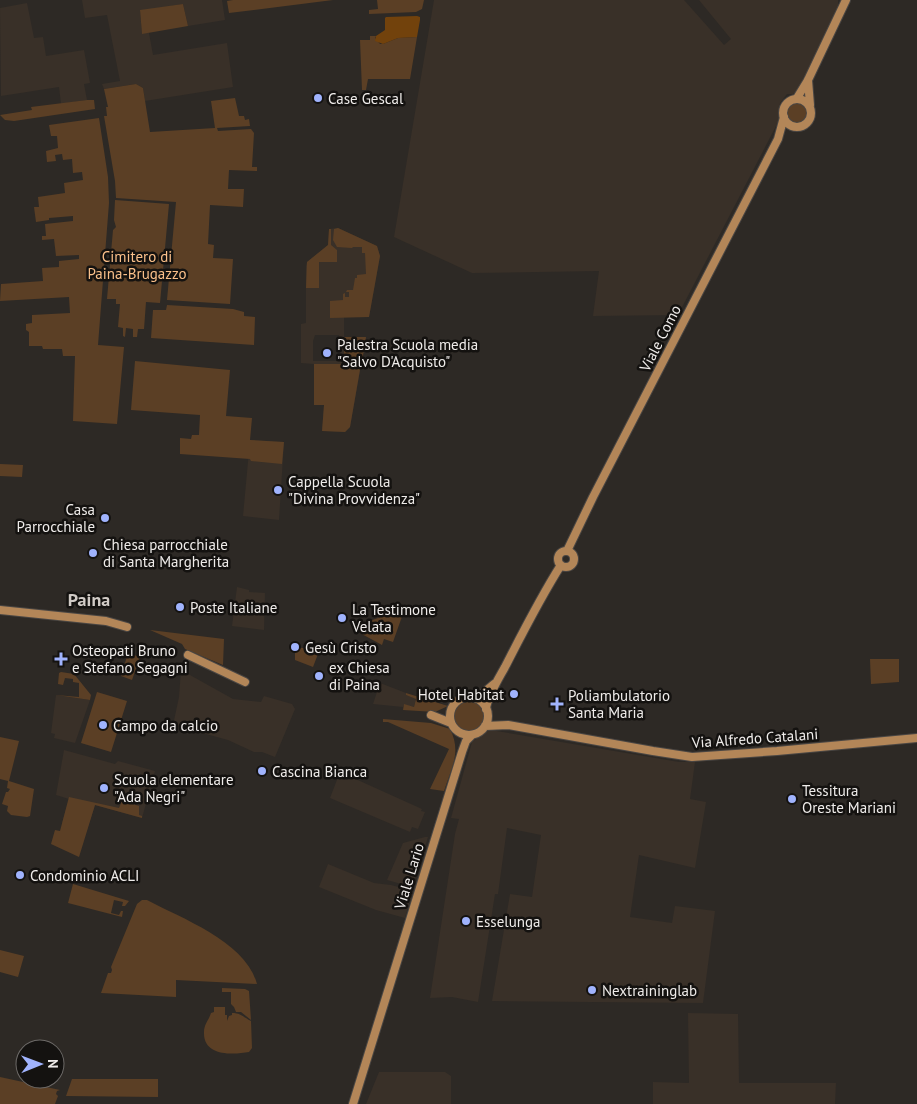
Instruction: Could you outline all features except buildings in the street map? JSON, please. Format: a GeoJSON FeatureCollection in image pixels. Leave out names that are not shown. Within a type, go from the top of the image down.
{"type":"FeatureCollection","features":[{"type":"Feature","properties":{"kind":"main road"},"geometry":{"type":"LineString","coordinates":[[797,127],[787,122],[784,117],[784,107],[787,102],[797,98],[808,80],[846,0]]}},
{"type":"Feature","properties":{"kind":"main road"},"geometry":{"type":"LineString","coordinates":[[778,139],[809,120],[811,112],[808,80]]}},
{"type":"Feature","properties":{"kind":"main road"},"geometry":{"type":"LineString","coordinates":[[797,98],[802,99],[810,107]]}},
{"type":"Feature","properties":{"kind":"main road","name":"Viale Como"},"geometry":{"type":"LineString","coordinates":[[567,550],[778,139],[784,117]]}},
{"type":"Feature","properties":{"kind":"main road"},"geometry":{"type":"LineString","coordinates":[[567,550],[574,555],[574,561],[569,567],[561,566],[558,560],[559,555],[567,550]]}},
{"type":"Feature","properties":{"kind":"main road"},"geometry":{"type":"LineString","coordinates":[[487,711],[483,703],[475,698],[463,697],[456,700],[451,708],[451,723],[458,732],[472,735],[485,726],[487,711],[488,701],[541,597],[561,566]]}},
{"type":"Feature","properties":{"kind":"main road"},"geometry":{"type":"LineString","coordinates":[[0,610],[106,621],[127,627]]}},
{"type":"Feature","properties":{"kind":"main road"},"geometry":{"type":"LineString","coordinates":[[188,655],[245,682]]}},
{"type":"Feature","properties":{"kind":"main road"},"geometry":{"type":"LineString","coordinates":[[475,698],[498,681]]}},
{"type":"Feature","properties":{"kind":"main road"},"geometry":{"type":"LineString","coordinates":[[451,708],[430,715],[451,723]]}},
{"type":"Feature","properties":{"kind":"main road","name":"Via Alfredo Catalani"},"geometry":{"type":"LineString","coordinates":[[487,711],[497,721],[508,725],[653,751],[692,756],[777,751],[917,738]]}},
{"type":"Feature","properties":{"kind":"main road","name":"Via Alfredo Catalani"},"geometry":{"type":"LineString","coordinates":[[485,726],[508,725]]}},
{"type":"Feature","properties":{"kind":"main road","name":"Viale Lario"},"geometry":{"type":"LineString","coordinates":[[458,732],[462,752]]}},
{"type":"Feature","properties":{"kind":"main road","name":"Viale Lario"},"geometry":{"type":"LineString","coordinates":[[353,1104],[462,752],[465,743],[472,735]]}},
{"type":"Feature","properties":{"kind":"shaded area"},"geometry":{"type":"Polygon","coordinates":[[[82,0],[222,0],[225,20],[188,26],[183,4],[140,11],[142,33],[149,33],[153,55],[227,43],[233,87],[145,101],[143,88],[136,84],[104,89],[102,84],[120,81],[107,15],[85,18],[82,0]]]}},
{"type":"Feature","properties":{"kind":"shaded area"},"geometry":{"type":"Polygon","coordinates":[[[434,0],[684,0],[724,45],[731,39],[699,0],[838,0],[838,7],[799,90],[793,94],[787,94],[780,103],[779,120],[678,315],[593,316],[599,271],[472,273],[394,237],[434,0]]]}},
{"type":"Feature","properties":{"kind":"shaded area"},"geometry":{"type":"Polygon","coordinates":[[[27,3],[34,38],[43,37],[46,56],[84,50],[90,83],[84,84],[87,100],[61,104],[59,87],[1,96],[0,8],[27,3]]]}},
{"type":"Feature","properties":{"kind":"shaded area"},"geometry":{"type":"Polygon","coordinates":[[[386,17],[420,17],[420,20],[417,37],[398,38],[383,44],[375,41],[376,36],[385,30],[386,17]]]}},
{"type":"Feature","properties":{"kind":"shaded area"},"geometry":{"type":"Polygon","coordinates":[[[338,228],[377,246],[380,256],[369,317],[344,317],[344,337],[366,337],[350,427],[345,432],[322,431],[324,405],[314,405],[314,364],[301,363],[301,324],[306,323],[306,266],[307,262],[328,245],[329,229],[338,228]],[[315,335],[313,341],[313,361],[340,361],[339,335],[315,335]]]}},
{"type":"Feature","properties":{"kind":"shaded area"},"geometry":{"type":"Polygon","coordinates":[[[250,440],[284,442],[279,520],[243,516],[250,440]]]}},
{"type":"Feature","properties":{"kind":"shaded area"},"geometry":{"type":"Polygon","coordinates":[[[237,587],[249,590],[249,592],[265,593],[264,630],[232,626],[237,587]]]}},
{"type":"Feature","properties":{"kind":"shaded area"},"geometry":{"type":"Polygon","coordinates":[[[181,670],[233,699],[261,702],[264,696],[292,704],[295,709],[275,757],[262,752],[254,752],[228,740],[173,725],[179,697],[181,670]]]}},
{"type":"Feature","properties":{"kind":"shaded area"},"geometry":{"type":"Polygon","coordinates":[[[380,683],[416,698],[414,707],[373,704],[380,683]]]}},
{"type":"Feature","properties":{"kind":"shaded area"},"geometry":{"type":"Polygon","coordinates":[[[56,695],[90,700],[75,743],[54,738],[55,734],[51,733],[56,695]]]}},
{"type":"Feature","properties":{"kind":"shaded area"},"geometry":{"type":"Polygon","coordinates":[[[491,730],[679,762],[695,762],[690,799],[706,802],[695,868],[639,855],[630,917],[672,923],[675,906],[715,911],[703,1003],[492,1001],[510,894],[532,897],[541,835],[507,828],[498,894],[495,894],[478,1002],[452,997],[430,998],[455,834],[459,819],[451,818],[472,742],[486,731],[491,730]]]}},
{"type":"Feature","properties":{"kind":"shaded area","name":"Scuola elementare \"Ada Negri\""},"geometry":{"type":"Polygon","coordinates":[[[64,750],[115,764],[118,761],[155,771],[142,818],[95,805],[87,830],[62,823],[69,799],[56,795],[64,750]]]}},
{"type":"Feature","properties":{"kind":"shaded area"},"geometry":{"type":"Polygon","coordinates":[[[340,772],[422,809],[421,811],[425,812],[418,829],[412,827],[410,832],[330,798],[340,772]]]}},
{"type":"Feature","properties":{"kind":"shaded area"},"geometry":{"type":"Polygon","coordinates":[[[428,837],[412,887],[387,880],[403,843],[428,837]]]}},
{"type":"Feature","properties":{"kind":"shaded area"},"geometry":{"type":"Polygon","coordinates":[[[328,864],[374,883],[413,891],[405,918],[376,910],[319,887],[328,864]]]}},
{"type":"Feature","properties":{"kind":"shaded area"},"geometry":{"type":"Polygon","coordinates":[[[688,1013],[738,1014],[739,1083],[836,1083],[835,1104],[653,1104],[653,1082],[689,1083],[688,1013]]]}},
{"type":"Feature","properties":{"kind":"shaded area"},"geometry":{"type":"Polygon","coordinates":[[[379,1072],[445,1072],[451,1076],[451,1104],[366,1104],[379,1072]]]}},
{"type":"Feature","properties":{"kind":"green space"},"geometry":{"type":"Polygon","coordinates":[[[333,0],[229,13],[227,1],[333,0]]]}},
{"type":"Feature","properties":{"kind":"green space"},"geometry":{"type":"Polygon","coordinates":[[[377,0],[424,0],[422,9],[416,12],[369,14],[369,10],[378,9],[377,0]]]}},
{"type":"Feature","properties":{"kind":"green space"},"geometry":{"type":"Polygon","coordinates":[[[183,4],[188,26],[142,34],[140,10],[183,4]]]}},
{"type":"Feature","properties":{"kind":"green space"},"geometry":{"type":"Polygon","coordinates":[[[370,36],[376,36],[375,38],[380,44],[398,38],[417,37],[410,79],[368,79],[366,90],[362,90],[360,40],[370,40],[370,36]]]}},
{"type":"Feature","properties":{"kind":"green space"},"geometry":{"type":"Polygon","coordinates":[[[136,84],[143,88],[150,132],[215,128],[211,101],[235,98],[239,116],[244,116],[245,120],[249,119],[250,126],[217,128],[218,131],[251,129],[254,133],[252,167],[257,167],[257,171],[229,170],[228,189],[244,189],[243,207],[210,205],[208,244],[214,245],[213,258],[233,259],[230,304],[167,300],[176,202],[116,198],[104,116],[107,116],[106,107],[108,107],[104,89],[136,84]]]}},
{"type":"Feature","properties":{"kind":"green space"},"geometry":{"type":"Polygon","coordinates":[[[94,100],[95,109],[14,121],[5,120],[0,115],[32,110],[31,107],[94,100]]]}},
{"type":"Feature","properties":{"kind":"green space"},"geometry":{"type":"Polygon","coordinates":[[[793,102],[801,102],[808,109],[808,117],[801,124],[793,124],[786,117],[786,109],[793,102]]]}},
{"type":"Feature","properties":{"kind":"green space"},"geometry":{"type":"Polygon","coordinates":[[[99,118],[108,177],[109,203],[98,345],[124,347],[117,424],[73,421],[75,356],[63,356],[62,349],[43,349],[42,346],[29,346],[29,332],[26,330],[26,324],[32,323],[32,315],[70,313],[69,297],[0,301],[1,284],[43,281],[42,268],[59,267],[59,261],[79,259],[79,255],[56,256],[54,239],[42,240],[42,236],[46,236],[45,224],[73,221],[73,216],[49,218],[49,220],[36,222],[34,207],[39,207],[38,197],[65,193],[64,183],[83,180],[82,172],[73,173],[72,159],[63,160],[62,154],[55,155],[56,161],[47,162],[46,151],[58,148],[57,136],[51,136],[49,125],[99,118]]]}},
{"type":"Feature","properties":{"kind":"green space","name":"Cimitero di Paina-Brugazzo"},"geometry":{"type":"Polygon","coordinates":[[[115,200],[169,204],[160,303],[146,302],[144,329],[138,329],[137,337],[133,337],[133,329],[126,328],[125,337],[123,336],[123,328],[118,327],[120,304],[116,304],[116,299],[107,299],[113,230],[116,227],[114,220],[115,200]]]}},
{"type":"Feature","properties":{"kind":"green space"},"geometry":{"type":"Polygon","coordinates":[[[338,228],[377,246],[380,256],[369,317],[330,318],[330,301],[343,300],[343,294],[345,293],[345,297],[349,297],[349,292],[346,292],[347,290],[353,290],[357,275],[366,274],[365,253],[362,253],[362,247],[337,247],[333,240],[334,229],[338,228]]]}},
{"type":"Feature","properties":{"kind":"green space"},"geometry":{"type":"Polygon","coordinates":[[[329,229],[331,229],[331,245],[337,250],[337,262],[319,262],[319,288],[306,288],[307,262],[328,245],[329,229]]]}},
{"type":"Feature","properties":{"kind":"green space"},"geometry":{"type":"Polygon","coordinates":[[[167,305],[233,309],[244,312],[244,316],[255,317],[254,345],[151,338],[153,310],[166,310],[167,305]]]}},
{"type":"Feature","properties":{"kind":"green space"},"geometry":{"type":"Polygon","coordinates":[[[344,337],[366,337],[362,362],[359,362],[361,364],[350,427],[345,432],[322,431],[324,405],[314,405],[314,364],[354,364],[355,361],[344,361],[344,337]]]}},
{"type":"Feature","properties":{"kind":"green space"},"geometry":{"type":"Polygon","coordinates":[[[135,361],[230,370],[226,416],[252,418],[250,440],[284,442],[282,464],[251,461],[250,459],[180,454],[180,438],[191,439],[192,435],[199,435],[200,415],[131,410],[135,361]]]}},
{"type":"Feature","properties":{"kind":"green space"},"geometry":{"type":"Polygon","coordinates":[[[0,464],[23,465],[22,477],[0,476],[0,464]]]}},
{"type":"Feature","properties":{"kind":"green space"},"geometry":{"type":"Polygon","coordinates":[[[405,608],[393,642],[384,639],[382,645],[360,633],[359,625],[405,608]]]}},
{"type":"Feature","properties":{"kind":"green space"},"geometry":{"type":"Polygon","coordinates":[[[150,630],[224,639],[223,665],[185,649],[182,644],[150,630]]]}},
{"type":"Feature","properties":{"kind":"green space"},"geometry":{"type":"Polygon","coordinates":[[[295,647],[318,654],[313,667],[295,660],[295,647]]]}},
{"type":"Feature","properties":{"kind":"green space"},"geometry":{"type":"Polygon","coordinates":[[[128,653],[140,657],[132,680],[121,676],[128,653]]]}},
{"type":"Feature","properties":{"kind":"green space"},"geometry":{"type":"Polygon","coordinates":[[[870,659],[899,659],[899,682],[871,684],[870,659]]]}},
{"type":"Feature","properties":{"kind":"green space"},"geometry":{"type":"Polygon","coordinates":[[[59,673],[74,674],[91,695],[90,700],[56,695],[79,697],[79,683],[73,682],[73,679],[65,678],[63,685],[58,684],[59,673]]]}},
{"type":"Feature","properties":{"kind":"green space","name":"Campo da calcio"},"geometry":{"type":"Polygon","coordinates":[[[97,692],[127,701],[111,752],[81,743],[97,692]]]}},
{"type":"Feature","properties":{"kind":"green space"},"geometry":{"type":"Polygon","coordinates":[[[406,693],[448,706],[435,712],[403,710],[404,704],[414,707],[416,699],[406,695],[406,693]]]}},
{"type":"Feature","properties":{"kind":"green space"},"geometry":{"type":"Polygon","coordinates":[[[469,700],[480,705],[485,716],[480,727],[469,732],[458,727],[453,716],[458,705],[469,700]]]}},
{"type":"Feature","properties":{"kind":"green space"},"geometry":{"type":"Polygon","coordinates":[[[383,719],[431,723],[450,729],[455,745],[455,753],[444,791],[430,789],[449,749],[388,722],[383,722],[383,719]]]}},
{"type":"Feature","properties":{"kind":"green space"},"geometry":{"type":"Polygon","coordinates":[[[0,737],[19,741],[9,781],[34,789],[30,816],[11,815],[7,811],[8,806],[2,804],[6,792],[10,789],[7,788],[8,781],[0,779],[0,737]]]}},
{"type":"Feature","properties":{"kind":"green space"},"geometry":{"type":"Polygon","coordinates":[[[69,797],[119,808],[122,801],[139,806],[139,815],[142,818],[95,805],[79,857],[51,844],[55,830],[60,831],[69,797]]]}},
{"type":"Feature","properties":{"kind":"green space"},"geometry":{"type":"Polygon","coordinates":[[[73,884],[129,901],[125,906],[122,906],[123,902],[114,900],[111,913],[119,915],[123,911],[122,917],[68,903],[73,884]]]}},
{"type":"Feature","properties":{"kind":"green space"},"geometry":{"type":"Polygon","coordinates":[[[142,900],[147,900],[195,924],[227,944],[251,969],[257,984],[176,980],[176,997],[101,993],[108,973],[111,973],[111,967],[137,904],[142,900]]]}},
{"type":"Feature","properties":{"kind":"green space"},"geometry":{"type":"Polygon","coordinates":[[[0,950],[24,956],[18,977],[0,972],[0,950]]]}},
{"type":"Feature","properties":{"kind":"green space"},"geometry":{"type":"Polygon","coordinates":[[[222,988],[245,989],[249,991],[251,1020],[241,1012],[236,1012],[231,1004],[231,992],[222,992],[222,988]]]}},
{"type":"Feature","properties":{"kind":"green space"},"geometry":{"type":"Polygon","coordinates":[[[214,1007],[225,1007],[227,1021],[232,1013],[235,1013],[251,1021],[252,1048],[249,1052],[235,1054],[220,1052],[208,1046],[205,1040],[204,1029],[211,1013],[214,1012],[214,1007]]]}},
{"type":"Feature","properties":{"kind":"green space"},"geometry":{"type":"Polygon","coordinates":[[[0,1077],[15,1080],[15,1089],[60,1090],[57,1091],[56,1094],[58,1096],[55,1104],[0,1104],[0,1077]]]}},
{"type":"Feature","properties":{"kind":"green space"},"geometry":{"type":"Polygon","coordinates":[[[72,1079],[158,1079],[158,1097],[66,1096],[72,1079]]]}},
{"type":"Feature","properties":{"kind":"place","name":"Case Gescal"},"geometry":{"type":"Point","coordinates":[318,98]}},
{"type":"Feature","properties":{"kind":"place","name":"Palestra Scuola media \"Salvo D'Acquisto\""},"geometry":{"type":"Point","coordinates":[327,353]}},
{"type":"Feature","properties":{"kind":"place","name":"Cappella Scuola \"Divina Provvidenza\""},"geometry":{"type":"Point","coordinates":[278,490]}},
{"type":"Feature","properties":{"kind":"place","name":"Casa Parrocchiale"},"geometry":{"type":"Point","coordinates":[105,518]}},
{"type":"Feature","properties":{"kind":"place","name":"Chiesa parrocchiale di Santa Margherita"},"geometry":{"type":"Point","coordinates":[93,553]}},
{"type":"Feature","properties":{"kind":"place","name":"Poste Italiane"},"geometry":{"type":"Point","coordinates":[180,607]}},
{"type":"Feature","properties":{"kind":"place","name":"La Testimone Velata"},"geometry":{"type":"Point","coordinates":[342,618]}},
{"type":"Feature","properties":{"kind":"place","name":"Gesù Cristo"},"geometry":{"type":"Point","coordinates":[295,647]}},
{"type":"Feature","properties":{"kind":"place","name":"Osteopati Bruno e Stefano Segagni"},"geometry":{"type":"Point","coordinates":[61,659]}},
{"type":"Feature","properties":{"kind":"place","name":"ex Chiesa di Paina"},"geometry":{"type":"Point","coordinates":[319,676]}},
{"type":"Feature","properties":{"kind":"place","name":"Hotel Habitat"},"geometry":{"type":"Point","coordinates":[514,694]}},
{"type":"Feature","properties":{"kind":"place","name":"Poliambulatorio Santa Maria"},"geometry":{"type":"Point","coordinates":[557,704]}},
{"type":"Feature","properties":{"kind":"place","name":"Campo da calcio"},"geometry":{"type":"Point","coordinates":[103,725]}},
{"type":"Feature","properties":{"kind":"place","name":"Cascina Bianca"},"geometry":{"type":"Point","coordinates":[262,771]}},
{"type":"Feature","properties":{"kind":"place","name":"Scuola elementare \"Ada Negri\""},"geometry":{"type":"Point","coordinates":[104,788]}},
{"type":"Feature","properties":{"kind":"place","name":"Tessitura Oreste Mariani"},"geometry":{"type":"Point","coordinates":[792,799]}},
{"type":"Feature","properties":{"kind":"place","name":"Condominio ACLI"},"geometry":{"type":"Point","coordinates":[20,875]}},
{"type":"Feature","properties":{"kind":"place","name":"Esselunga"},"geometry":{"type":"Point","coordinates":[466,921]}},
{"type":"Feature","properties":{"kind":"place","name":"Nextraininglab"},"geometry":{"type":"Point","coordinates":[592,990]}},
{"type":"Feature","properties":{"kind":"district","name":"Paina"},"geometry":{"type":"Point","coordinates":[89,599]}}]}
